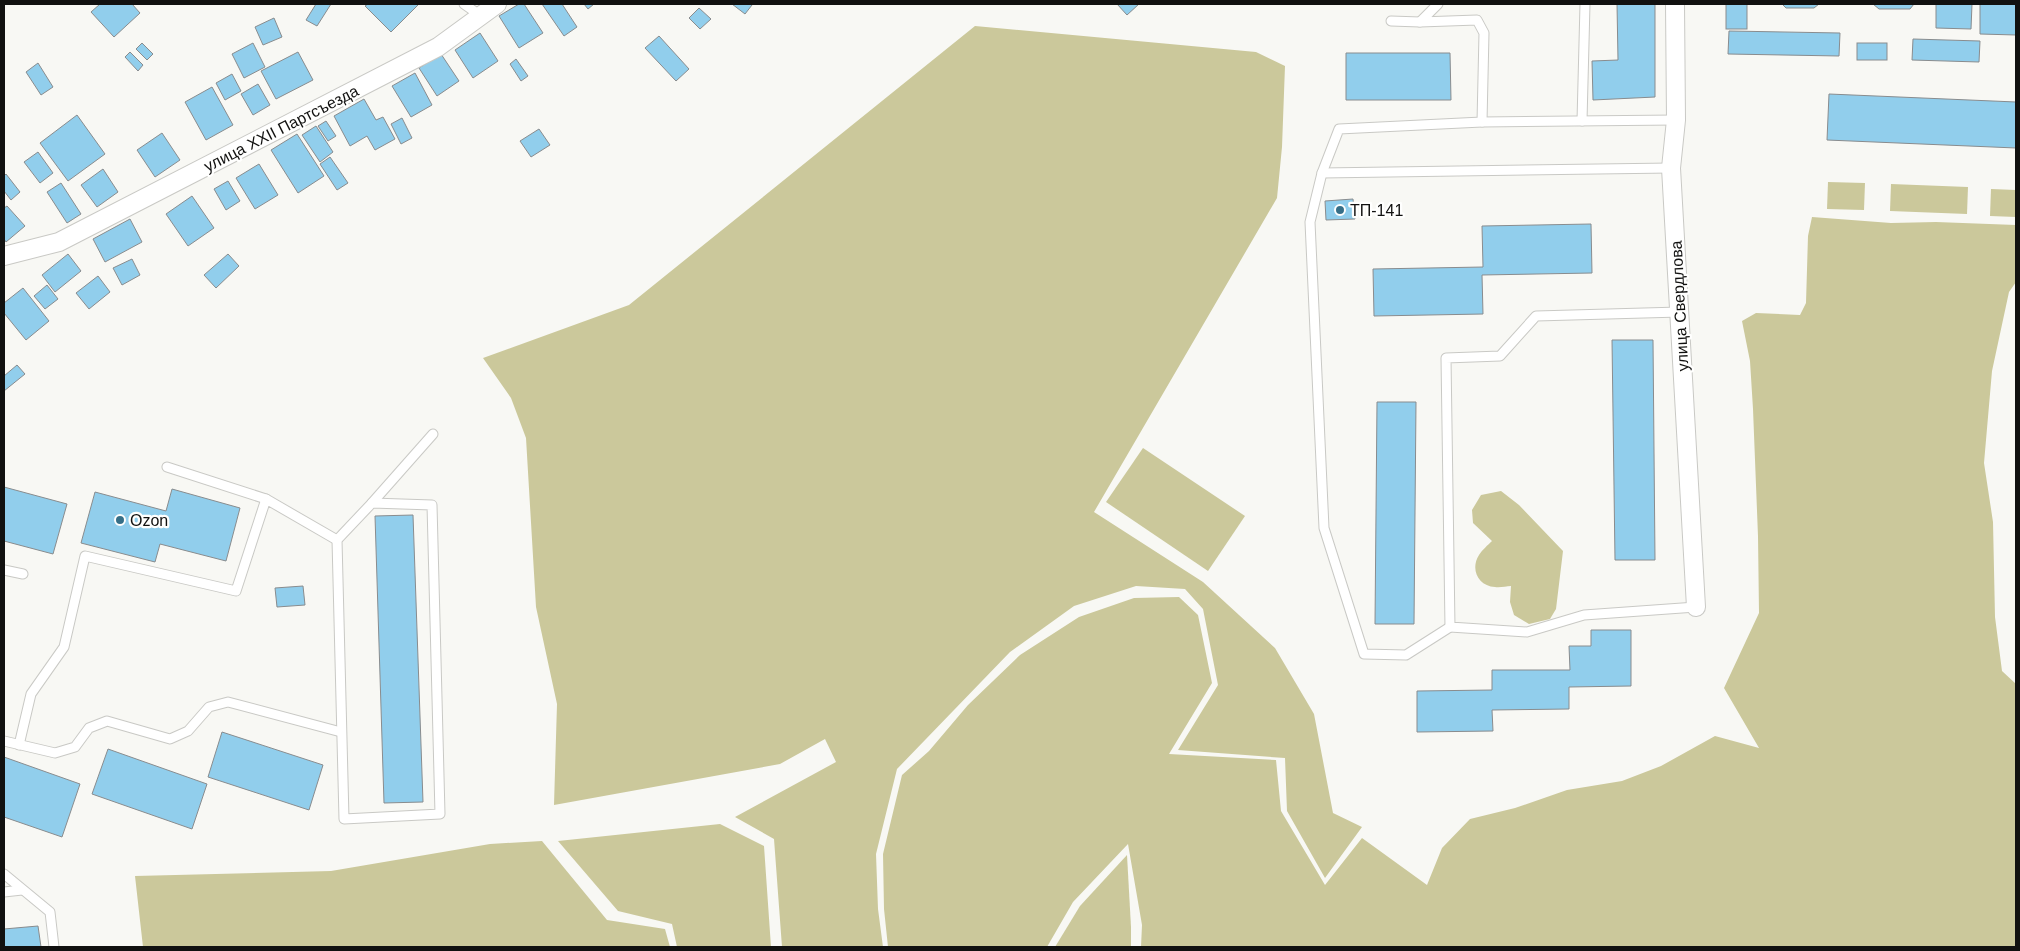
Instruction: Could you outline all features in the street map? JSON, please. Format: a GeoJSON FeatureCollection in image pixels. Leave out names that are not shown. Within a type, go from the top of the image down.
{"type":"FeatureCollection","features":[{"type":"Feature","properties":{"kind":"street","name":"улица XXII Партсъезда"},"geometry":{"type":"LineString","coordinates":[[4,256],[59,242],[438,47],[497,4]]}},
{"type":"Feature","properties":{"kind":"street","name":"улица Свердлова"},"geometry":{"type":"LineString","coordinates":[[1675,4],[1676,120],[1672,168],[1696,608]]}},
{"type":"Feature","properties":{"kind":"lane"},"geometry":{"type":"LineString","coordinates":[[464,4],[480,16]]}},
{"type":"Feature","properties":{"kind":"lane"},"geometry":{"type":"LineString","coordinates":[[1420,22],[1438,4]]}},
{"type":"Feature","properties":{"kind":"lane"},"geometry":{"type":"LineString","coordinates":[[1582,122],[1585,4]]}},
{"type":"Feature","properties":{"kind":"lane"},"geometry":{"type":"LineString","coordinates":[[1391,21],[1477,20],[1484,33],[1482,122]]}},
{"type":"Feature","properties":{"kind":"lane"},"geometry":{"type":"LineString","coordinates":[[1676,120],[1482,122],[1339,129],[1322,173],[1310,222],[1324,528],[1364,654],[1406,655],[1450,627],[1527,632],[1584,615],[1696,608]]}},
{"type":"Feature","properties":{"kind":"lane"},"geometry":{"type":"LineString","coordinates":[[1322,173],[1672,168]]}},
{"type":"Feature","properties":{"kind":"lane"},"geometry":{"type":"LineString","coordinates":[[1450,627],[1446,358],[1500,356],[1536,316],[1680,312]]}},
{"type":"Feature","properties":{"kind":"lane"},"geometry":{"type":"LineString","coordinates":[[372,503],[432,505],[440,814],[344,819],[337,540],[433,434]]}},
{"type":"Feature","properties":{"kind":"lane"},"geometry":{"type":"LineString","coordinates":[[167,467],[266,499],[337,540]]}},
{"type":"Feature","properties":{"kind":"lane"},"geometry":{"type":"LineString","coordinates":[[19,744],[31,694],[64,647],[85,556],[236,591],[266,499]]}},
{"type":"Feature","properties":{"kind":"lane"},"geometry":{"type":"LineString","coordinates":[[4,570],[23,574]]}},
{"type":"Feature","properties":{"kind":"lane"},"geometry":{"type":"LineString","coordinates":[[4,741],[55,753],[75,747],[89,728],[107,721],[170,739],[188,731],[209,707],[228,702],[342,732]]}},
{"type":"Feature","properties":{"kind":"lane"},"geometry":{"type":"LineString","coordinates":[[4,874],[50,912],[54,947]]}},
{"type":"Feature","properties":{"kind":"lane"},"geometry":{"type":"LineString","coordinates":[[4,892],[22,890]]}},
{"type":"Feature","properties":{"kind":"shaded area"},"geometry":{"type":"Polygon","coordinates":[[[975,26],[1256,52],[1285,66],[1282,147],[1277,198],[1094,512],[1203,582],[1275,648],[1314,714],[1333,813],[1362,827],[1325,878],[1287,811],[1285,758],[1178,750],[1218,685],[1203,609],[1185,589],[1136,586],[1074,606],[1010,652],[897,769],[876,854],[878,909],[883,947],[782,947],[774,839],[735,817],[836,762],[825,739],[780,764],[554,805],[557,704],[536,607],[526,438],[511,398],[483,358],[629,305],[975,26]]]}},
{"type":"Feature","properties":{"kind":"shaded area"},"geometry":{"type":"Polygon","coordinates":[[[1828,182],[1865,183],[1864,210],[1827,209],[1828,182]]]}},
{"type":"Feature","properties":{"kind":"shaded area"},"geometry":{"type":"Polygon","coordinates":[[[1891,184],[1968,187],[1967,214],[1890,211],[1891,184]]]}},
{"type":"Feature","properties":{"kind":"shaded area"},"geometry":{"type":"Polygon","coordinates":[[[1991,189],[2016,190],[2016,217],[1990,216],[1991,189]]]}},
{"type":"Feature","properties":{"kind":"shaded area"},"geometry":{"type":"Polygon","coordinates":[[[1812,217],[1891,223],[1936,222],[2016,225],[2016,282],[2009,292],[1992,371],[1984,463],[1993,522],[1995,617],[2002,671],[2016,684],[2016,947],[1141,947],[1142,925],[1128,844],[1073,902],[1047,947],[888,947],[884,909],[883,854],[902,775],[929,751],[968,705],[1020,655],[1079,617],[1134,598],[1179,597],[1198,615],[1212,683],[1169,754],[1276,760],[1281,811],[1325,885],[1362,838],[1427,885],[1442,848],[1470,819],[1515,808],[1567,790],[1622,781],[1661,766],[1715,736],[1759,748],[1724,688],[1759,613],[1753,409],[1750,361],[1742,321],[1756,313],[1800,315],[1806,303],[1808,236],[1812,217]]]}},
{"type":"Feature","properties":{"kind":"shaded area"},"geometry":{"type":"Polygon","coordinates":[[[1143,448],[1245,516],[1208,571],[1106,502],[1143,448]]]}},
{"type":"Feature","properties":{"kind":"shaded area"},"geometry":{"type":"Polygon","coordinates":[[[1501,491],[1519,505],[1563,551],[1556,609],[1550,619],[1529,624],[1514,615],[1510,602],[1511,586],[1489,586],[1484,584],[1477,576],[1476,560],[1492,541],[1473,523],[1472,510],[1481,495],[1501,491]]]}},
{"type":"Feature","properties":{"kind":"shaded area"},"geometry":{"type":"Polygon","coordinates":[[[720,824],[764,846],[771,947],[677,947],[672,924],[618,911],[558,841],[720,824]]]}},
{"type":"Feature","properties":{"kind":"shaded area"},"geometry":{"type":"Polygon","coordinates":[[[542,841],[607,920],[665,929],[670,947],[143,947],[135,876],[331,871],[490,844],[542,841]]]}},
{"type":"Feature","properties":{"kind":"shaded area"},"geometry":{"type":"Polygon","coordinates":[[[1127,855],[1131,947],[1055,947],[1080,906],[1127,855]]]}},
{"type":"Feature","properties":{"kind":"building"},"geometry":{"type":"Polygon","coordinates":[[[100,4],[132,4],[140,13],[114,37],[91,12],[100,4]]]}},
{"type":"Feature","properties":{"kind":"building"},"geometry":{"type":"Polygon","coordinates":[[[316,4],[331,4],[317,26],[306,20],[316,4]]]}},
{"type":"Feature","properties":{"kind":"building"},"geometry":{"type":"Polygon","coordinates":[[[368,4],[418,5],[391,32],[365,6],[368,4]]]}},
{"type":"Feature","properties":{"kind":"building"},"geometry":{"type":"Polygon","coordinates":[[[519,4],[524,4],[543,33],[519,48],[499,16],[519,4]]]}},
{"type":"Feature","properties":{"kind":"building"},"geometry":{"type":"Polygon","coordinates":[[[542,4],[562,4],[577,27],[564,36],[542,4]]]}},
{"type":"Feature","properties":{"kind":"building"},"geometry":{"type":"Polygon","coordinates":[[[584,4],[594,4],[588,9],[584,4]]]}},
{"type":"Feature","properties":{"kind":"building"},"geometry":{"type":"Polygon","coordinates":[[[732,4],[750,4],[752,5],[745,14],[732,4]]]}},
{"type":"Feature","properties":{"kind":"building"},"geometry":{"type":"Polygon","coordinates":[[[1117,4],[1139,4],[1127,15],[1117,4]]]}},
{"type":"Feature","properties":{"kind":"building"},"geometry":{"type":"Polygon","coordinates":[[[1617,4],[1655,4],[1655,97],[1593,100],[1592,61],[1618,60],[1617,4]]]}},
{"type":"Feature","properties":{"kind":"building"},"geometry":{"type":"Polygon","coordinates":[[[1726,4],[1747,4],[1747,29],[1726,29],[1726,4]]]}},
{"type":"Feature","properties":{"kind":"building"},"geometry":{"type":"Polygon","coordinates":[[[1782,4],[1819,4],[1814,8],[1786,8],[1782,4]]]}},
{"type":"Feature","properties":{"kind":"building"},"geometry":{"type":"Polygon","coordinates":[[[1873,4],[1914,4],[1910,9],[1879,9],[1873,4]]]}},
{"type":"Feature","properties":{"kind":"building"},"geometry":{"type":"Polygon","coordinates":[[[1936,4],[1972,4],[1971,29],[1936,28],[1936,4]]]}},
{"type":"Feature","properties":{"kind":"building"},"geometry":{"type":"Polygon","coordinates":[[[1980,4],[2016,4],[2016,35],[1980,34],[1980,4]]]}},
{"type":"Feature","properties":{"kind":"building"},"geometry":{"type":"Polygon","coordinates":[[[699,8],[711,19],[700,29],[689,18],[699,8]]]}},
{"type":"Feature","properties":{"kind":"building"},"geometry":{"type":"Polygon","coordinates":[[[274,18],[282,37],[263,45],[255,27],[274,18]]]}},
{"type":"Feature","properties":{"kind":"building"},"geometry":{"type":"Polygon","coordinates":[[[1729,31],[1840,33],[1839,56],[1728,54],[1729,31]]]}},
{"type":"Feature","properties":{"kind":"building"},"geometry":{"type":"Polygon","coordinates":[[[480,33],[498,61],[473,78],[455,50],[480,33]]]}},
{"type":"Feature","properties":{"kind":"building"},"geometry":{"type":"Polygon","coordinates":[[[659,36],[689,69],[676,81],[645,48],[659,36]]]}},
{"type":"Feature","properties":{"kind":"building"},"geometry":{"type":"Polygon","coordinates":[[[1913,39],[1980,41],[1979,62],[1912,60],[1913,39]]]}},
{"type":"Feature","properties":{"kind":"building"},"geometry":{"type":"Polygon","coordinates":[[[142,43],[153,54],[147,60],[136,49],[142,43]]]}},
{"type":"Feature","properties":{"kind":"building"},"geometry":{"type":"Polygon","coordinates":[[[253,43],[265,67],[244,78],[232,54],[253,43]]]}},
{"type":"Feature","properties":{"kind":"building"},"geometry":{"type":"Polygon","coordinates":[[[1857,43],[1887,43],[1887,60],[1857,60],[1857,43]]]}},
{"type":"Feature","properties":{"kind":"building"},"geometry":{"type":"Polygon","coordinates":[[[130,52],[143,65],[138,71],[125,57],[130,52]]]}},
{"type":"Feature","properties":{"kind":"building"},"geometry":{"type":"Polygon","coordinates":[[[298,52],[313,80],[276,99],[261,71],[298,52]]]}},
{"type":"Feature","properties":{"kind":"building"},"geometry":{"type":"Polygon","coordinates":[[[1346,53],[1450,53],[1451,100],[1346,100],[1346,53]]]}},
{"type":"Feature","properties":{"kind":"building"},"geometry":{"type":"Polygon","coordinates":[[[441,54],[459,81],[437,96],[419,68],[441,54]]]}},
{"type":"Feature","properties":{"kind":"building"},"geometry":{"type":"Polygon","coordinates":[[[516,59],[528,76],[521,81],[510,64],[516,59]]]}},
{"type":"Feature","properties":{"kind":"building"},"geometry":{"type":"Polygon","coordinates":[[[38,63],[53,87],[41,95],[26,72],[38,63]]]}},
{"type":"Feature","properties":{"kind":"building"},"geometry":{"type":"Polygon","coordinates":[[[415,73],[432,105],[411,117],[392,86],[415,73]]]}},
{"type":"Feature","properties":{"kind":"building"},"geometry":{"type":"Polygon","coordinates":[[[232,74],[241,91],[225,100],[216,83],[232,74]]]}},
{"type":"Feature","properties":{"kind":"building"},"geometry":{"type":"Polygon","coordinates":[[[258,84],[270,105],[253,115],[241,94],[258,84]]]}},
{"type":"Feature","properties":{"kind":"building"},"geometry":{"type":"Polygon","coordinates":[[[212,87],[233,125],[206,140],[185,102],[212,87]]]}},
{"type":"Feature","properties":{"kind":"building"},"geometry":{"type":"Polygon","coordinates":[[[1829,94],[2016,102],[2016,148],[1827,140],[1829,94]]]}},
{"type":"Feature","properties":{"kind":"building"},"geometry":{"type":"Polygon","coordinates":[[[364,99],[376,120],[383,117],[395,139],[375,150],[367,136],[350,146],[334,116],[364,99]]]}},
{"type":"Feature","properties":{"kind":"building"},"geometry":{"type":"Polygon","coordinates":[[[77,115],[105,154],[68,181],[40,143],[77,115]]]}},
{"type":"Feature","properties":{"kind":"building"},"geometry":{"type":"Polygon","coordinates":[[[402,118],[412,138],[401,144],[391,124],[402,118]]]}},
{"type":"Feature","properties":{"kind":"building"},"geometry":{"type":"Polygon","coordinates":[[[326,121],[336,136],[328,141],[318,126],[326,121]]]}},
{"type":"Feature","properties":{"kind":"building"},"geometry":{"type":"Polygon","coordinates":[[[316,126],[333,152],[320,162],[302,135],[316,126]]]}},
{"type":"Feature","properties":{"kind":"building"},"geometry":{"type":"Polygon","coordinates":[[[539,129],[550,145],[531,157],[520,141],[539,129]]]}},
{"type":"Feature","properties":{"kind":"building"},"geometry":{"type":"Polygon","coordinates":[[[162,133],[180,160],[155,177],[137,150],[162,133]]]}},
{"type":"Feature","properties":{"kind":"building"},"geometry":{"type":"Polygon","coordinates":[[[297,134],[324,176],[298,193],[271,150],[297,134]]]}},
{"type":"Feature","properties":{"kind":"building"},"geometry":{"type":"Polygon","coordinates":[[[38,152],[53,173],[40,183],[24,162],[38,152]]]}},
{"type":"Feature","properties":{"kind":"building"},"geometry":{"type":"Polygon","coordinates":[[[330,157],[348,183],[337,190],[320,164],[330,157]]]}},
{"type":"Feature","properties":{"kind":"building"},"geometry":{"type":"Polygon","coordinates":[[[259,164],[278,195],[255,209],[236,178],[259,164]]]}},
{"type":"Feature","properties":{"kind":"building"},"geometry":{"type":"Polygon","coordinates":[[[103,169],[118,192],[97,207],[81,185],[103,169]]]}},
{"type":"Feature","properties":{"kind":"building"},"geometry":{"type":"Polygon","coordinates":[[[6,174],[20,192],[11,200],[4,191],[4,176],[6,174]]]}},
{"type":"Feature","properties":{"kind":"building"},"geometry":{"type":"Polygon","coordinates":[[[228,181],[240,201],[226,210],[214,189],[228,181]]]}},
{"type":"Feature","properties":{"kind":"building"},"geometry":{"type":"Polygon","coordinates":[[[61,183],[81,214],[67,223],[47,192],[61,183]]]}},
{"type":"Feature","properties":{"kind":"building"},"geometry":{"type":"Polygon","coordinates":[[[192,196],[214,228],[188,246],[166,214],[192,196]]]}},
{"type":"Feature","properties":{"kind":"building","name":"ТП-141"},"geometry":{"type":"Polygon","coordinates":[[[1353,199],[1355,219],[1326,220],[1325,201],[1353,199]]]}},
{"type":"Feature","properties":{"kind":"building"},"geometry":{"type":"Polygon","coordinates":[[[7,206],[25,226],[6,242],[4,239],[4,208],[7,206]]]}},
{"type":"Feature","properties":{"kind":"building"},"geometry":{"type":"Polygon","coordinates":[[[130,219],[142,242],[105,262],[93,239],[130,219]]]}},
{"type":"Feature","properties":{"kind":"building"},"geometry":{"type":"Polygon","coordinates":[[[1591,224],[1592,273],[1482,275],[1483,314],[1374,316],[1373,269],[1483,267],[1482,226],[1591,224]]]}},
{"type":"Feature","properties":{"kind":"building"},"geometry":{"type":"Polygon","coordinates":[[[68,254],[81,271],[55,292],[42,275],[68,254]]]}},
{"type":"Feature","properties":{"kind":"building"},"geometry":{"type":"Polygon","coordinates":[[[228,254],[239,266],[216,288],[204,275],[228,254]]]}},
{"type":"Feature","properties":{"kind":"building"},"geometry":{"type":"Polygon","coordinates":[[[132,259],[140,275],[122,285],[113,268],[132,259]]]}},
{"type":"Feature","properties":{"kind":"building"},"geometry":{"type":"Polygon","coordinates":[[[98,276],[110,292],[89,309],[76,293],[98,276]]]}},
{"type":"Feature","properties":{"kind":"building"},"geometry":{"type":"Polygon","coordinates":[[[47,285],[58,299],[45,309],[34,296],[47,285]]]}},
{"type":"Feature","properties":{"kind":"building"},"geometry":{"type":"Polygon","coordinates":[[[23,288],[49,321],[26,340],[4,313],[4,303],[23,288]]]}},
{"type":"Feature","properties":{"kind":"building"},"geometry":{"type":"Polygon","coordinates":[[[1612,340],[1653,340],[1655,560],[1615,560],[1612,340]]]}},
{"type":"Feature","properties":{"kind":"building"},"geometry":{"type":"Polygon","coordinates":[[[17,365],[25,374],[4,391],[4,376],[17,365]]]}},
{"type":"Feature","properties":{"kind":"building"},"geometry":{"type":"Polygon","coordinates":[[[1377,402],[1416,402],[1414,624],[1375,624],[1377,402]]]}},
{"type":"Feature","properties":{"kind":"building"},"geometry":{"type":"Polygon","coordinates":[[[4,487],[67,504],[53,554],[4,541],[4,487]]]}},
{"type":"Feature","properties":{"kind":"building"},"geometry":{"type":"Polygon","coordinates":[[[172,489],[240,508],[226,561],[160,544],[155,562],[81,543],[95,492],[166,511],[172,489]]]}},
{"type":"Feature","properties":{"kind":"building"},"geometry":{"type":"Polygon","coordinates":[[[413,515],[423,802],[384,803],[375,516],[413,515]]]}},
{"type":"Feature","properties":{"kind":"building"},"geometry":{"type":"Polygon","coordinates":[[[303,586],[305,605],[277,607],[275,588],[303,586]]]}},
{"type":"Feature","properties":{"kind":"building"},"geometry":{"type":"Polygon","coordinates":[[[1591,630],[1631,630],[1631,686],[1569,687],[1569,709],[1492,710],[1493,731],[1417,732],[1417,691],[1492,690],[1492,670],[1570,670],[1569,646],[1591,646],[1591,630]]]}},
{"type":"Feature","properties":{"kind":"building"},"geometry":{"type":"Polygon","coordinates":[[[222,732],[323,765],[309,810],[208,777],[222,732]]]}},
{"type":"Feature","properties":{"kind":"building"},"geometry":{"type":"Polygon","coordinates":[[[108,749],[207,784],[192,829],[92,794],[108,749]]]}},
{"type":"Feature","properties":{"kind":"building"},"geometry":{"type":"Polygon","coordinates":[[[4,757],[80,784],[62,837],[4,817],[4,757]]]}},
{"type":"Feature","properties":{"kind":"building"},"geometry":{"type":"Polygon","coordinates":[[[38,926],[41,947],[4,947],[4,929],[38,926]]]}},
{"type":"Feature","properties":{"kind":"place","name":"ТП-141"},"geometry":{"type":"Point","coordinates":[1340,210]}},
{"type":"Feature","properties":{"kind":"place","name":"Ozon"},"geometry":{"type":"Point","coordinates":[120,520]}}]}
